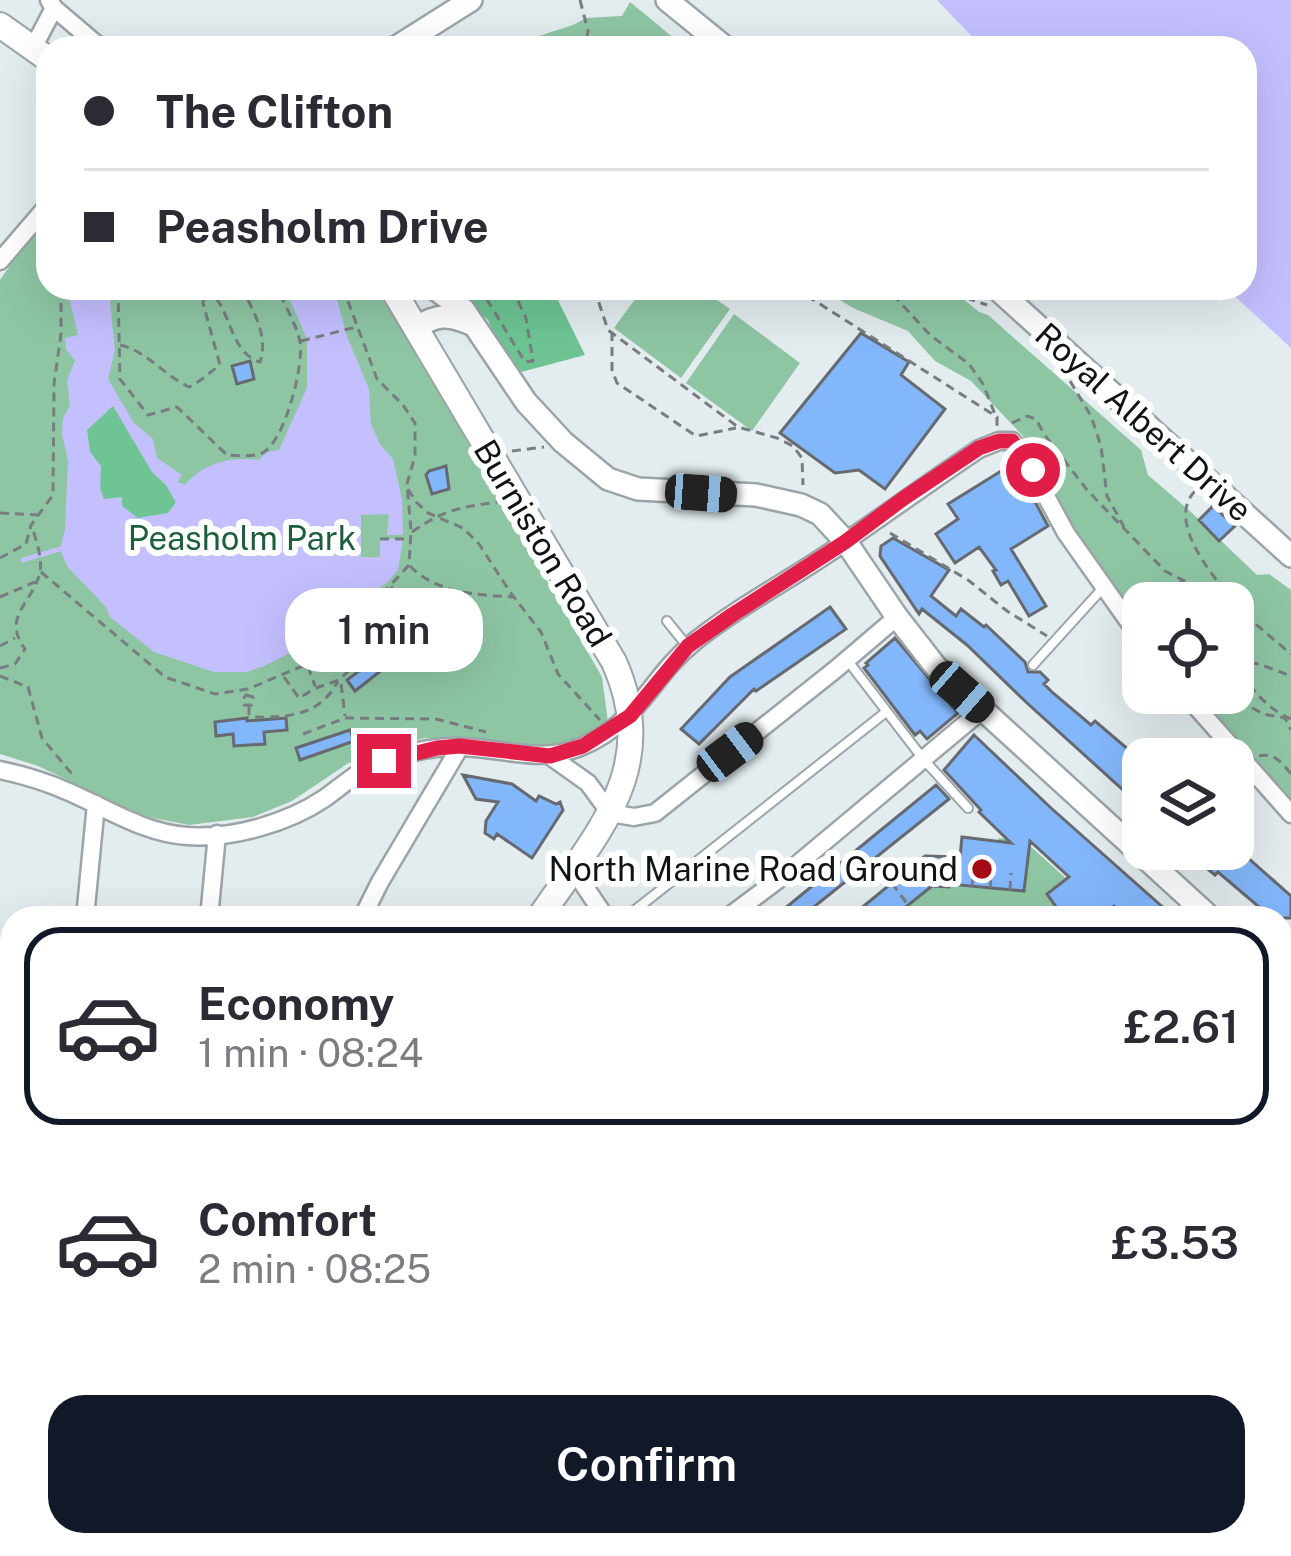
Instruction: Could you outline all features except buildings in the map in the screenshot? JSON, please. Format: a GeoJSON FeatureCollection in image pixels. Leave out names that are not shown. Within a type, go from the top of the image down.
{"type":"FeatureCollection","features":[{"type":"Feature","properties":{"kind":"main road"},"geometry":{"type":"LineString","coordinates":[[414,36],[471,0]]}},
{"type":"Feature","properties":{"kind":"main road"},"geometry":{"type":"LineString","coordinates":[[667,0],[711,36]]}},
{"type":"Feature","properties":{"kind":"main road"},"geometry":{"type":"LineString","coordinates":[[0,25],[36,51]]}},
{"type":"Feature","properties":{"kind":"main road","name":"Burniston Road"},"geometry":{"type":"LineString","coordinates":[[399,300],[614,662],[627,697],[620,723],[628,766],[610,813],[548,906]]}},
{"type":"Feature","properties":{"kind":"main road"},"geometry":{"type":"LineString","coordinates":[[453,300],[526,402],[563,442],[608,479],[638,489],[757,495],[820,514],[937,667],[1180,906]]}},
{"type":"Feature","properties":{"kind":"main road","name":"Royal Albert Drive"},"geometry":{"type":"LineString","coordinates":[[1009,300],[1291,556]]}},
{"type":"Feature","properties":{"kind":"main road"},"geometry":{"type":"LineString","coordinates":[[416,328],[446,315],[476,327]]}},
{"type":"Feature","properties":{"kind":"street"},"geometry":{"type":"LineString","coordinates":[[44,36],[52,4],[88,36]]}},
{"type":"Feature","properties":{"kind":"street"},"geometry":{"type":"LineString","coordinates":[[0,261],[36,219]]}},
{"type":"Feature","properties":{"kind":"street"},"geometry":{"type":"LineString","coordinates":[[0,770],[44,782],[127,821],[189,836],[255,829],[321,801],[369,766],[421,751],[460,746],[550,756],[583,746],[620,723],[688,646],[979,448],[999,441],[1012,441],[1033,470],[1066,533],[1122,613]]}},
{"type":"Feature","properties":{"kind":"street"},"geometry":{"type":"LineString","coordinates":[[550,756],[588,783],[610,813],[634,817],[655,813],[897,617]]}},
{"type":"Feature","properties":{"kind":"street"},"geometry":{"type":"LineString","coordinates":[[743,906],[982,710]]}},
{"type":"Feature","properties":{"kind":"street"},"geometry":{"type":"LineString","coordinates":[[1203,714],[1224,738]]}},
{"type":"Feature","properties":{"kind":"street"},"geometry":{"type":"LineString","coordinates":[[368,906],[460,746]]}},
{"type":"Feature","properties":{"kind":"street"},"geometry":{"type":"LineString","coordinates":[[1254,771],[1291,814]]}},
{"type":"Feature","properties":{"kind":"street"},"geometry":{"type":"LineString","coordinates":[[86,906],[95,804]]}},
{"type":"Feature","properties":{"kind":"street"},"geometry":{"type":"LineString","coordinates":[[210,906],[217,834]]}},
{"type":"Feature","properties":{"kind":"street"},"geometry":{"type":"LineString","coordinates":[[573,869],[597,906]]}},
{"type":"Feature","properties":{"kind":"lane"},"geometry":{"type":"LineString","coordinates":[[1033,665],[1103,587]]}},
{"type":"Feature","properties":{"kind":"lane"},"geometry":{"type":"LineString","coordinates":[[668,621],[688,646]]}},
{"type":"Feature","properties":{"kind":"lane"},"geometry":{"type":"LineString","coordinates":[[848,660],[924,760],[968,808]]}},
{"type":"Feature","properties":{"kind":"lane"},"geometry":{"type":"LineString","coordinates":[[640,906],[886,712]]}},
{"type":"Feature","properties":{"kind":"path"},"geometry":{"type":"LineString","coordinates":[[580,0],[587,36]]}},
{"type":"Feature","properties":{"kind":"path"},"geometry":{"type":"LineString","coordinates":[[0,558],[26,544],[31,526],[53,496],[61,300]]}},
{"type":"Feature","properties":{"kind":"path"},"geometry":{"type":"LineString","coordinates":[[118,300],[120,379],[148,415],[177,407],[226,455],[234,456],[261,454],[267,449],[297,383],[300,341],[283,300]]}},
{"type":"Feature","properties":{"kind":"path"},"geometry":{"type":"LineString","coordinates":[[118,345],[138,349],[166,376],[189,387],[202,381],[220,365],[203,300]]}},
{"type":"Feature","properties":{"kind":"path"},"geometry":{"type":"LineString","coordinates":[[218,300],[244,355],[260,362],[264,351],[260,327],[248,300]]}},
{"type":"Feature","properties":{"kind":"path"},"geometry":{"type":"LineString","coordinates":[[41,569],[165,677],[215,694],[248,692],[345,648],[374,604],[409,565],[407,486],[415,456],[415,423],[376,380],[348,300]]}},
{"type":"Feature","properties":{"kind":"path"},"geometry":{"type":"LineString","coordinates":[[488,300],[525,362],[532,361],[526,318],[518,300]]}},
{"type":"Feature","properties":{"kind":"path"},"geometry":{"type":"LineString","coordinates":[[598,300],[608,329],[738,427],[793,446],[805,473],[801,505]]}},
{"type":"Feature","properties":{"kind":"path"},"geometry":{"type":"LineString","coordinates":[[815,300],[997,417]]}},
{"type":"Feature","properties":{"kind":"path"},"geometry":{"type":"LineString","coordinates":[[898,300],[930,335],[969,364],[983,383],[998,430],[1022,417],[1036,418],[1087,490],[1165,571],[1190,582]]}},
{"type":"Feature","properties":{"kind":"path"},"geometry":{"type":"LineString","coordinates":[[968,300],[1019,309]]}},
{"type":"Feature","properties":{"kind":"path"},"geometry":{"type":"LineString","coordinates":[[300,341],[358,327]]}},
{"type":"Feature","properties":{"kind":"path"},"geometry":{"type":"LineString","coordinates":[[612,332],[612,370],[617,382],[696,436],[738,427]]}},
{"type":"Feature","properties":{"kind":"path"},"geometry":{"type":"LineString","coordinates":[[1078,361],[1066,375],[1091,416],[1101,446],[1107,496],[1126,530]]}},
{"type":"Feature","properties":{"kind":"path"},"geometry":{"type":"LineString","coordinates":[[490,454],[563,442]]}},
{"type":"Feature","properties":{"kind":"path"},"geometry":{"type":"LineString","coordinates":[[1207,479],[1187,500],[1185,513],[1187,530],[1217,582]]}},
{"type":"Feature","properties":{"kind":"path"},"geometry":{"type":"LineString","coordinates":[[407,486],[416,502],[463,528],[479,544],[541,632],[558,674],[620,723]]}},
{"type":"Feature","properties":{"kind":"path"},"geometry":{"type":"LineString","coordinates":[[380,539],[410,536],[455,507],[515,499]]}},
{"type":"Feature","properties":{"kind":"path"},"geometry":{"type":"LineString","coordinates":[[0,513],[39,515]]}},
{"type":"Feature","properties":{"kind":"path"},"geometry":{"type":"LineString","coordinates":[[873,522],[968,580],[1054,641]]}},
{"type":"Feature","properties":{"kind":"path"},"geometry":{"type":"LineString","coordinates":[[0,668],[15,664],[25,649],[16,638],[16,618],[41,569],[31,526]]}},
{"type":"Feature","properties":{"kind":"path"},"geometry":{"type":"LineString","coordinates":[[409,565],[422,578],[450,588],[513,597]]}},
{"type":"Feature","properties":{"kind":"path"},"geometry":{"type":"LineString","coordinates":[[1180,577],[1183,582]]}},
{"type":"Feature","properties":{"kind":"path"},"geometry":{"type":"LineString","coordinates":[[0,597],[37,581]]}},
{"type":"Feature","properties":{"kind":"path"},"geometry":{"type":"LineString","coordinates":[[248,692],[243,701],[254,717],[294,716],[314,708],[381,637],[393,582]]}},
{"type":"Feature","properties":{"kind":"path"},"geometry":{"type":"LineString","coordinates":[[1254,622],[1291,654]]}},
{"type":"Feature","properties":{"kind":"path"},"geometry":{"type":"LineString","coordinates":[[0,646],[16,638]]}},
{"type":"Feature","properties":{"kind":"path"},"geometry":{"type":"LineString","coordinates":[[1254,663],[1291,676]]}},
{"type":"Feature","properties":{"kind":"path"},"geometry":{"type":"LineString","coordinates":[[308,665],[316,688]]}},
{"type":"Feature","properties":{"kind":"path"},"geometry":{"type":"LineString","coordinates":[[0,676],[28,687],[42,738],[82,786]]}},
{"type":"Feature","properties":{"kind":"path"},"geometry":{"type":"LineString","coordinates":[[283,676],[299,698],[339,680]]}},
{"type":"Feature","properties":{"kind":"path"},"geometry":{"type":"LineString","coordinates":[[339,680],[345,718]]}},
{"type":"Feature","properties":{"kind":"path"},"geometry":{"type":"LineString","coordinates":[[1254,691],[1288,718],[1291,730]]}},
{"type":"Feature","properties":{"kind":"path"},"geometry":{"type":"LineString","coordinates":[[1254,709],[1288,718]]}},
{"type":"Feature","properties":{"kind":"path"},"geometry":{"type":"LineString","coordinates":[[303,734],[345,718],[436,719],[496,736],[496,751]]}},
{"type":"Feature","properties":{"kind":"path"},"geometry":{"type":"LineString","coordinates":[[1254,760],[1268,754],[1291,774]]}},
{"type":"Feature","properties":{"kind":"path"},"geometry":{"type":"LineString","coordinates":[[925,856],[932,886]]}},
{"type":"Feature","properties":{"kind":"path"},"geometry":{"type":"LineString","coordinates":[[972,886],[974,868]]}},
{"type":"Feature","properties":{"kind":"path"},"geometry":{"type":"LineString","coordinates":[[991,888],[992,868]]}},
{"type":"Feature","properties":{"kind":"path"},"geometry":{"type":"LineString","coordinates":[[1010,890],[1012,873]]}},
{"type":"Feature","properties":{"kind":"path"},"geometry":{"type":"LineString","coordinates":[[892,883],[908,905]]}},
{"type":"Feature","properties":{"kind":"green space"},"geometry":{"type":"Polygon","coordinates":[[[630,2],[671,36],[539,36],[586,18],[622,16],[630,2]]]}},
{"type":"Feature","properties":{"kind":"green space","name":"Peasholm Park"},"geometry":{"type":"Polygon","coordinates":[[[36,235],[36,300],[386,300],[602,677],[608,722],[558,750],[425,738],[384,748],[347,764],[292,801],[253,817],[189,825],[143,816],[38,766],[0,754],[0,280],[36,235]]]}},
{"type":"Feature","properties":{"kind":"green space"},"geometry":{"type":"Polygon","coordinates":[[[466,300],[558,300],[585,355],[510,375],[488,320],[466,300]]]}},
{"type":"Feature","properties":{"kind":"green space"},"geometry":{"type":"Polygon","coordinates":[[[634,300],[717,300],[730,309],[681,378],[614,328],[634,300]]]}},
{"type":"Feature","properties":{"kind":"green space"},"geometry":{"type":"Polygon","coordinates":[[[840,300],[964,300],[988,315],[1141,450],[1148,475],[1257,575],[1269,574],[1291,590],[1291,806],[1254,766],[1254,738],[1228,738],[1206,714],[1254,714],[1254,582],[1122,582],[1122,607],[1071,532],[1022,435],[971,381],[935,361],[908,331],[840,300]]]}},
{"type":"Feature","properties":{"kind":"green space"},"geometry":{"type":"Polygon","coordinates":[[[734,314],[800,363],[752,431],[686,383],[734,314]]]}},
{"type":"Feature","properties":{"kind":"green space"},"geometry":{"type":"Polygon","coordinates":[[[113,406],[176,503],[168,513],[138,518],[104,500],[101,467],[90,452],[87,430],[113,406]]]}},
{"type":"Feature","properties":{"kind":"green space","name":"North Marine Road Ground"},"geometry":{"type":"Polygon","coordinates":[[[962,837],[1029,845],[1097,906],[864,906],[925,856],[960,857],[962,837]]]}},
{"type":"Feature","properties":{"kind":"shaded area"},"geometry":{"type":"Polygon","coordinates":[[[937,0],[1291,0],[1291,348],[1239,300],[1257,300],[1257,36],[972,36],[937,0]]]}},
{"type":"Feature","properties":{"kind":"shaded area"},"geometry":{"type":"Polygon","coordinates":[[[70,300],[110,300],[115,350],[108,379],[134,423],[153,439],[157,458],[182,475],[177,482],[185,485],[218,463],[259,460],[279,450],[307,388],[307,339],[290,300],[337,300],[369,389],[371,424],[393,459],[402,500],[403,535],[387,535],[389,514],[361,515],[361,557],[380,557],[380,539],[403,539],[398,570],[372,592],[349,634],[325,651],[288,654],[247,672],[214,672],[154,652],[110,617],[67,566],[60,549],[68,461],[63,418],[70,406],[67,380],[75,361],[65,338],[78,335],[70,300]],[[113,406],[87,430],[90,452],[101,466],[104,499],[122,497],[122,506],[138,518],[168,513],[176,502],[152,472],[113,406]]]}},
{"type":"Feature","properties":{"kind":"waterway"},"geometry":{"type":"LineString","coordinates":[[23,560],[60,549]]}},
{"type":"Feature","properties":{"kind":"place","name":"North Marine Road Ground"},"geometry":{"type":"Point","coordinates":[982,869]}},
{"type":"Feature","properties":{"kind":"route"},"geometry":{"type":"LineString","coordinates":[[384,761],[460,746],[550,756],[583,746],[630,716],[688,646],[979,448],[1012,441],[1033,470]]}}]}
